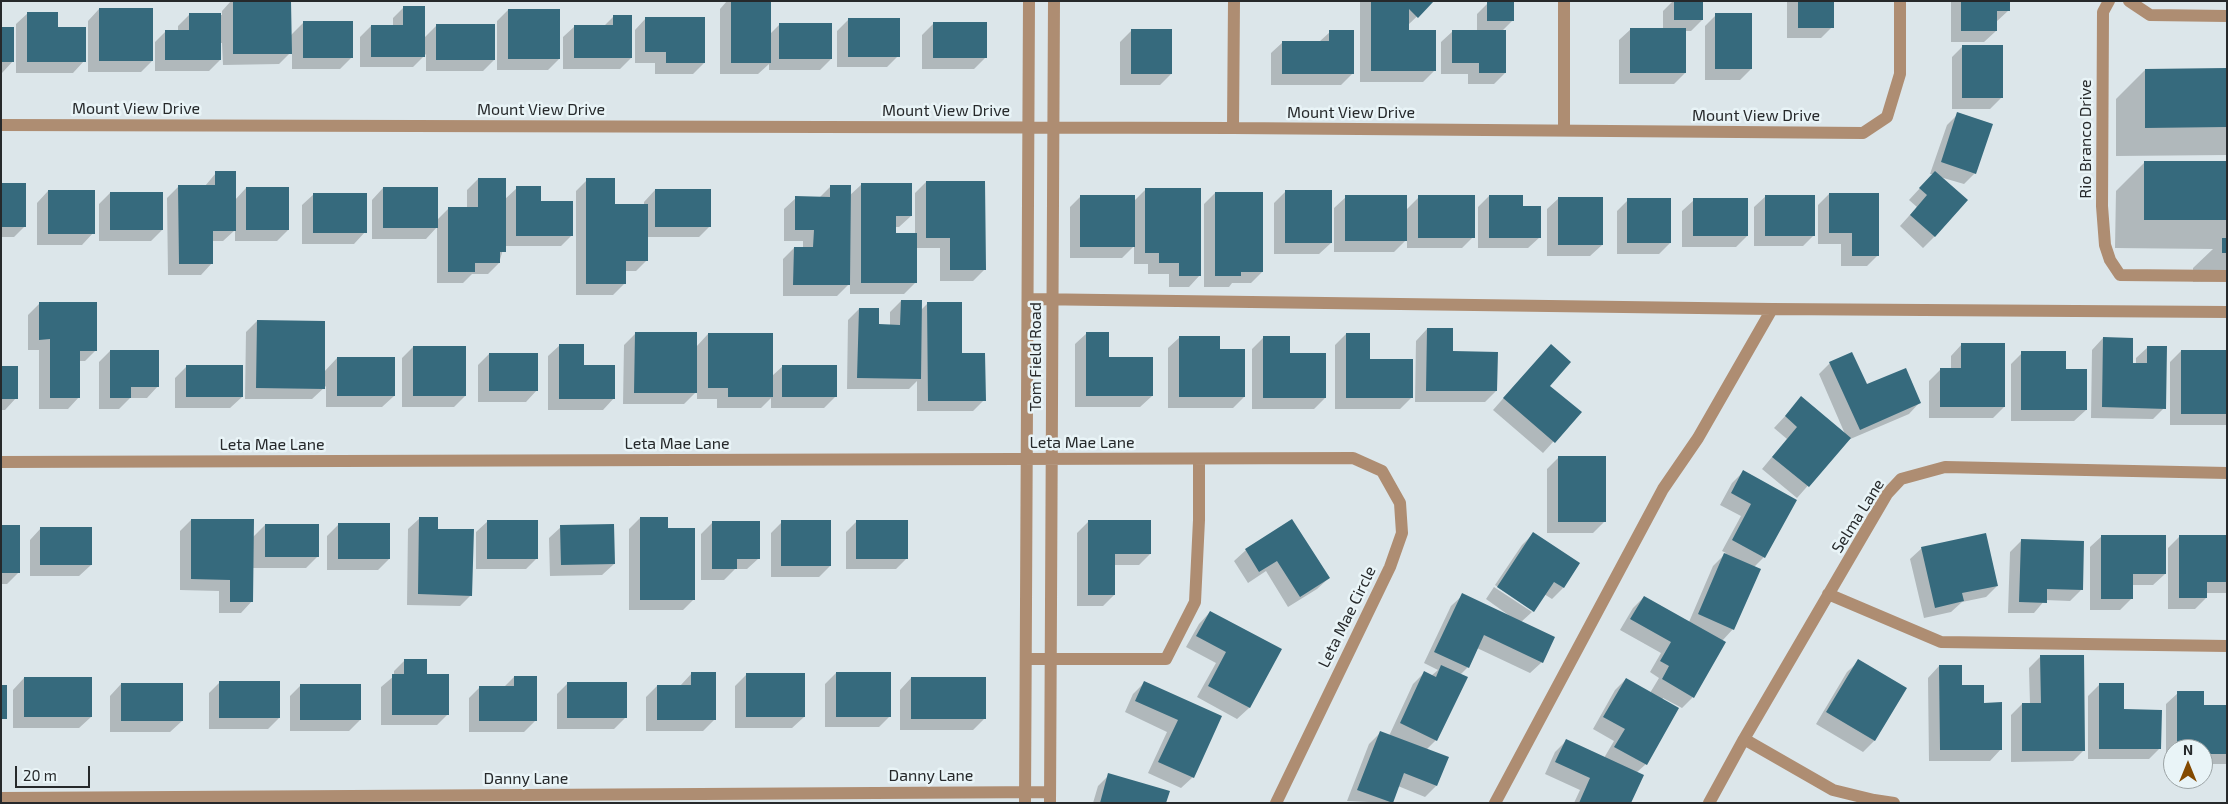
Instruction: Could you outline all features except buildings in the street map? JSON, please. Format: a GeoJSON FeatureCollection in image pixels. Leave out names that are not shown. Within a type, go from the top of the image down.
{"type":"FeatureCollection","features":[{"type":"Feature","properties":{"kind":"street","name":"Tom Field Road"},"geometry":{"type":"LineString","coordinates":[[1026,797],[1029,1]]}},
{"type":"Feature","properties":{"kind":"street","name":"Tom Field Road"},"geometry":{"type":"LineString","coordinates":[[1050,797],[1054,1]]}},
{"type":"Feature","properties":{"kind":"street"},"geometry":{"type":"LineString","coordinates":[[1233,128],[1234,1]]}},
{"type":"Feature","properties":{"kind":"street"},"geometry":{"type":"LineString","coordinates":[[1564,1],[1564,130]]}},
{"type":"Feature","properties":{"kind":"street","name":"Mount View Drive"},"geometry":{"type":"LineString","coordinates":[[1,125],[1233,128],[1863,133],[1887,118],[1900,74],[1900,1]]}},
{"type":"Feature","properties":{"kind":"street","name":"Rio Branco Drive"},"geometry":{"type":"LineString","coordinates":[[2109,1],[2103,12],[2102,206],[2105,245],[2110,260],[2120,275],[2227,276]]}},
{"type":"Feature","properties":{"kind":"street"},"geometry":{"type":"LineString","coordinates":[[2129,1],[2150,15],[2227,16]]}},
{"type":"Feature","properties":{"kind":"street"},"geometry":{"type":"LineString","coordinates":[[1028,299],[1772,309],[2227,312]]}},
{"type":"Feature","properties":{"kind":"street"},"geometry":{"type":"LineString","coordinates":[[1494,803],[1663,489],[1698,438],[1772,309]]}},
{"type":"Feature","properties":{"kind":"street","name":"Leta Mae Lane"},"geometry":{"type":"LineString","coordinates":[[1,462],[1353,458]]}},
{"type":"Feature","properties":{"kind":"street","name":"Leta Mae Circle"},"geometry":{"type":"LineString","coordinates":[[1276,803],[1390,567],[1402,533],[1400,503],[1382,471],[1353,458]]}},
{"type":"Feature","properties":{"kind":"street"},"geometry":{"type":"LineString","coordinates":[[1026,659],[1166,659],[1195,602],[1199,520],[1199,459]]}},
{"type":"Feature","properties":{"kind":"street","name":"Selma Lane"},"geometry":{"type":"LineString","coordinates":[[1709,803],[1744,739],[1887,494],[1901,480],[1945,467],[2227,473]]}},
{"type":"Feature","properties":{"kind":"street"},"geometry":{"type":"LineString","coordinates":[[1828,594],[1941,642],[2227,646]]}},
{"type":"Feature","properties":{"kind":"street"},"geometry":{"type":"LineString","coordinates":[[1744,739],[1833,790],[1894,803]]}},
{"type":"Feature","properties":{"kind":"street","name":"Danny Lane"},"geometry":{"type":"LineString","coordinates":[[1,798],[1050,797]]}}]}
